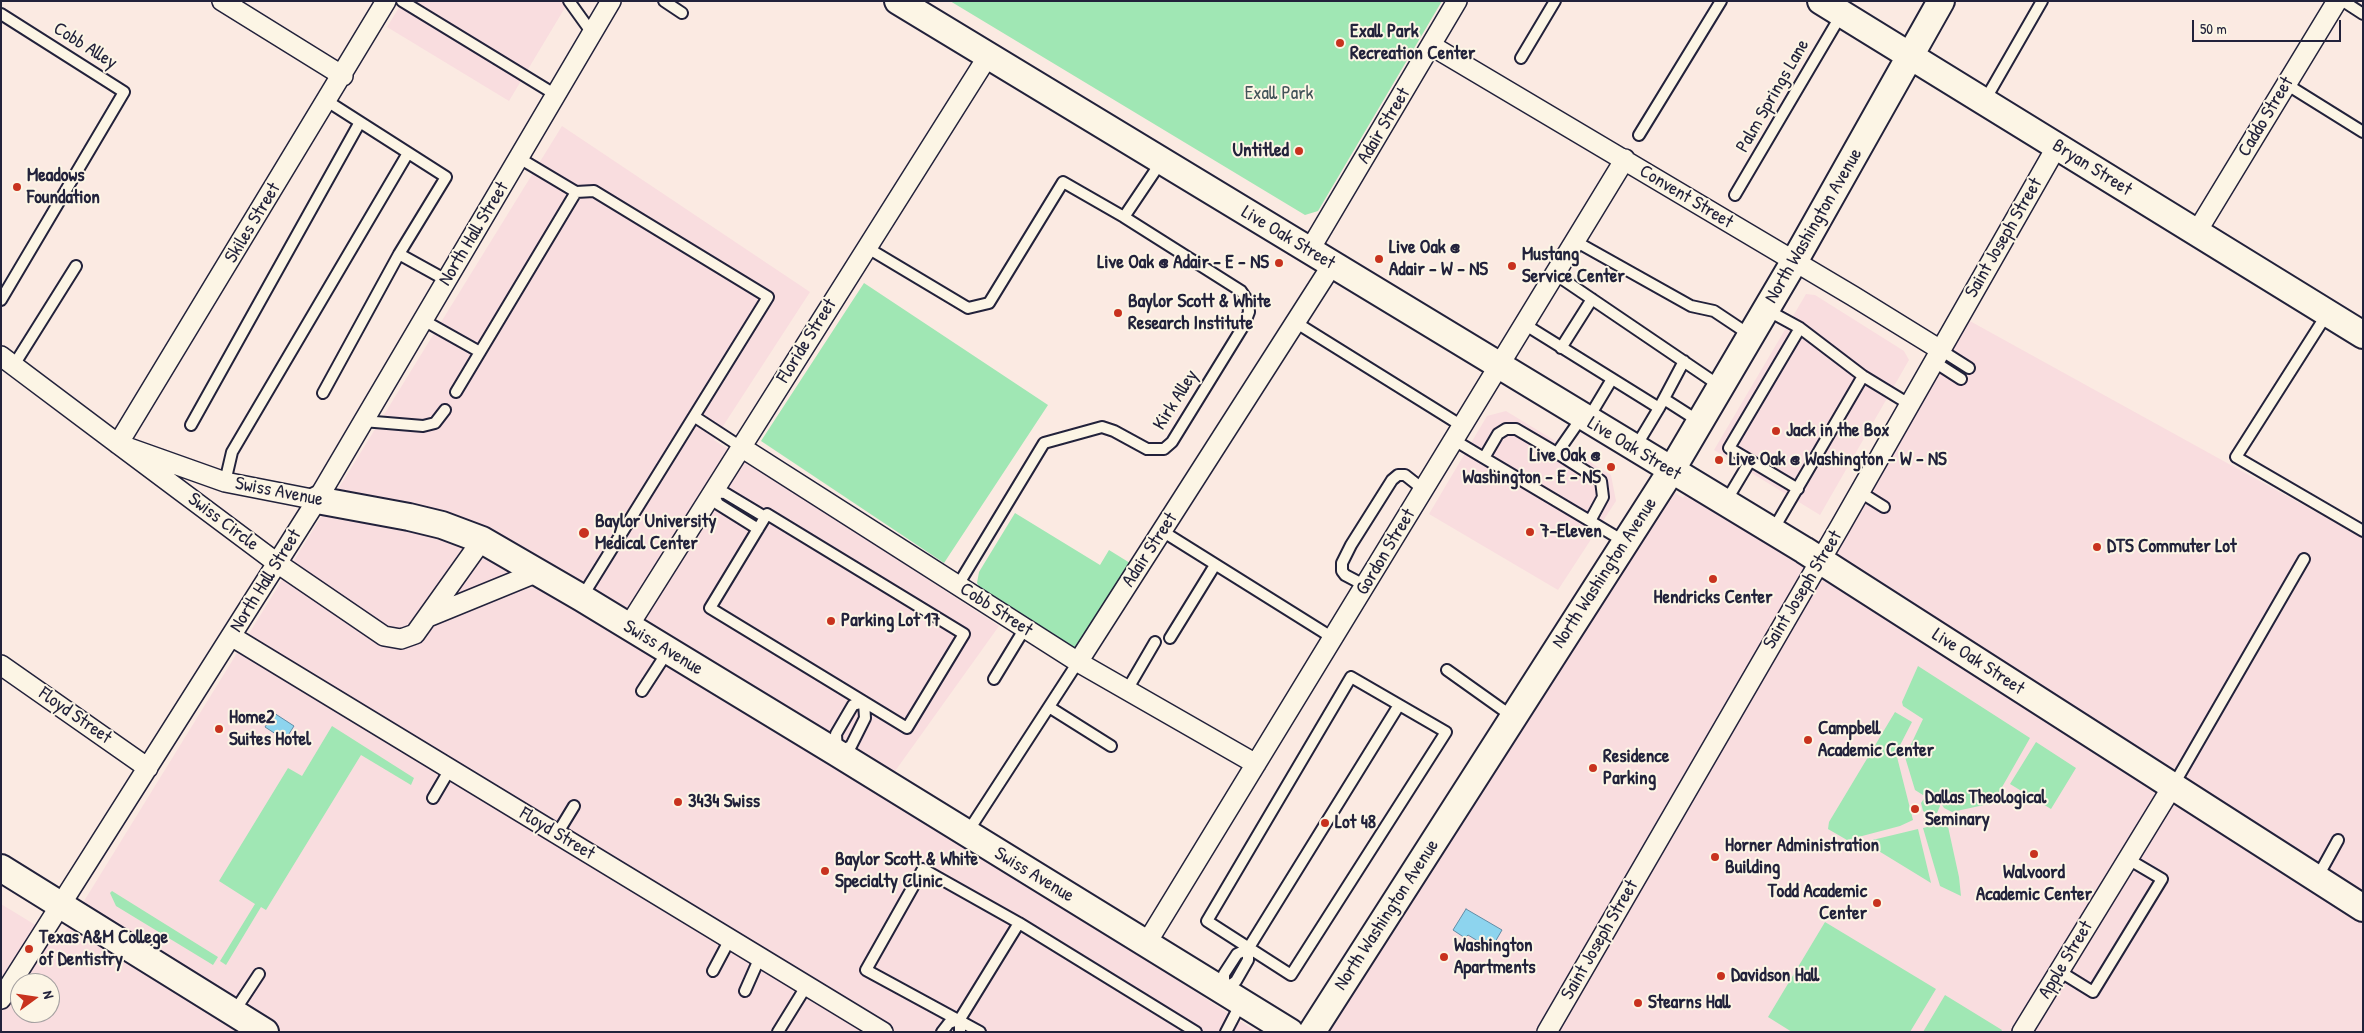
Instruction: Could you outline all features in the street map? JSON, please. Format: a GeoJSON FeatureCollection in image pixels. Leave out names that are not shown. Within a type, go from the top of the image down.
{"type":"FeatureCollection","features":[{"type":"Feature","properties":{"kind":"street"},"geometry":{"type":"LineString","coordinates":[[222,1],[343,76]]}},
{"type":"Feature","properties":{"kind":"street","name":"Skiles Street"},"geometry":{"type":"LineString","coordinates":[[118,444],[343,76],[386,1]]}},
{"type":"Feature","properties":{"kind":"street","name":"North Hall Street"},"geometry":{"type":"LineString","coordinates":[[1,999],[317,500],[611,1]]}},
{"type":"Feature","properties":{"kind":"street","name":"Live Oak Street"},"geometry":{"type":"LineString","coordinates":[[898,1],[1820,560],[2363,908]]}},
{"type":"Feature","properties":{"kind":"street","name":"Adair Street"},"geometry":{"type":"LineString","coordinates":[[1309,251],[1457,1]]}},
{"type":"Feature","properties":{"kind":"street","name":"North Washington Avenue"},"geometry":{"type":"LineString","coordinates":[[1312,1032],[1671,471],[1794,262],[1942,1]]}},
{"type":"Feature","properties":{"kind":"street","name":"Caddo Street"},"geometry":{"type":"LineString","coordinates":[[2196,233],[2337,1]]}},
{"type":"Feature","properties":{"kind":"street","name":"Bryan Street"},"geometry":{"type":"LineString","coordinates":[[1831,8],[2363,335]]}},
{"type":"Feature","properties":{"kind":"street","name":"Convent Street"},"geometry":{"type":"LineString","coordinates":[[1432,46],[1794,262],[1936,355]]}},
{"type":"Feature","properties":{"kind":"street","name":"Floride Street"},"geometry":{"type":"LineString","coordinates":[[628,627],[988,56]]}},
{"type":"Feature","properties":{"kind":"street","name":"Saint Joseph Street"},"geometry":{"type":"LineString","coordinates":[[1547,1032],[1860,492],[1936,355],[2057,146]]}},
{"type":"Feature","properties":{"kind":"street","name":"Gordon Street"},"geometry":{"type":"LineString","coordinates":[[1146,944],[1625,160]]}},
{"type":"Feature","properties":{"kind":"street","name":"Adair Street"},"geometry":{"type":"LineString","coordinates":[[1078,662],[1332,265]]}},
{"type":"Feature","properties":{"kind":"street","name":"Swiss Avenue"},"geometry":{"type":"LineString","coordinates":[[8,360],[118,444],[225,482],[409,517],[442,525],[482,540],[582,598],[837,753],[1290,1032]]}},
{"type":"Feature","properties":{"kind":"street","name":"Swiss Circle"},"geometry":{"type":"LineString","coordinates":[[118,444],[277,563],[384,636],[401,639],[415,634],[482,540]]}},
{"type":"Feature","properties":{"kind":"street","name":"Cobb Street"},"geometry":{"type":"LineString","coordinates":[[741,447],[1078,662],[1256,764]]}},
{"type":"Feature","properties":{"kind":"street","name":"Swiss Circle"},"geometry":{"type":"LineString","coordinates":[[428,617],[538,572]]}},
{"type":"Feature","properties":{"kind":"street","name":"Floyd Street"},"geometry":{"type":"LineString","coordinates":[[231,636],[884,1032]]}},
{"type":"Feature","properties":{"kind":"street","name":"Floyd Street"},"geometry":{"type":"LineString","coordinates":[[1,665],[148,768]]}},
{"type":"Feature","properties":{"kind":"street","name":"Apple Street"},"geometry":{"type":"LineString","coordinates":[[2022,1032],[2172,787]]}},
{"type":"Feature","properties":{"kind":"street"},"geometry":{"type":"LineString","coordinates":[[1,868],[265,1032]]}},
{"type":"Feature","properties":{"kind":"lane"},"geometry":{"type":"LineString","coordinates":[[404,2],[417,1]]}},
{"type":"Feature","properties":{"kind":"lane"},"geometry":{"type":"LineString","coordinates":[[569,1],[592,33]]}},
{"type":"Feature","properties":{"kind":"lane"},"geometry":{"type":"LineString","coordinates":[[664,1],[682,12]]}},
{"type":"Feature","properties":{"kind":"lane"},"geometry":{"type":"LineString","coordinates":[[1521,58],[1555,1]]}},
{"type":"Feature","properties":{"kind":"lane"},"geometry":{"type":"LineString","coordinates":[[1639,136],[1721,1]]}},
{"type":"Feature","properties":{"kind":"lane"},"geometry":{"type":"LineString","coordinates":[[1984,102],[2042,1]]}},
{"type":"Feature","properties":{"kind":"lane"},"geometry":{"type":"LineString","coordinates":[[2343,1],[2363,14]]}},
{"type":"Feature","properties":{"kind":"lane"},"geometry":{"type":"LineString","coordinates":[[404,2],[556,95]]}},
{"type":"Feature","properties":{"kind":"lane","name":"Palm Springs Lane"},"geometry":{"type":"LineString","coordinates":[[1735,195],[1831,8]]}},
{"type":"Feature","properties":{"kind":"lane","name":"Cobb Alley"},"geometry":{"type":"LineString","coordinates":[[1,14],[124,92],[1,300]]}},
{"type":"Feature","properties":{"kind":"lane"},"geometry":{"type":"LineString","coordinates":[[2286,84],[2363,132]]}},
{"type":"Feature","properties":{"kind":"lane"},"geometry":{"type":"LineString","coordinates":[[323,392],[399,254],[446,177],[327,101]]}},
{"type":"Feature","properties":{"kind":"lane"},"geometry":{"type":"LineString","coordinates":[[191,425],[360,122]]}},
{"type":"Feature","properties":{"kind":"lane"},"geometry":{"type":"LineString","coordinates":[[225,482],[232,452],[408,153]]}},
{"type":"Feature","properties":{"kind":"lane"},"geometry":{"type":"LineString","coordinates":[[519,158],[576,192],[594,191],[768,297],[582,598]]}},
{"type":"Feature","properties":{"kind":"lane"},"geometry":{"type":"LineString","coordinates":[[866,247],[968,308],[988,303],[1063,182],[1124,217],[1161,162]]}},
{"type":"Feature","properties":{"kind":"lane"},"geometry":{"type":"LineString","coordinates":[[456,392],[576,192]]}},
{"type":"Feature","properties":{"kind":"lane","name":"Kirk Alley"},"geometry":{"type":"LineString","coordinates":[[958,585],[1044,443],[1102,427],[1147,449],[1164,449],[1172,442],[1244,325],[1249,312],[1248,301],[1242,291],[1124,217]]}},
{"type":"Feature","properties":{"kind":"lane"},"geometry":{"type":"LineString","coordinates":[[1575,241],[1691,306],[1714,311],[1750,336]]}},
{"type":"Feature","properties":{"kind":"lane"},"geometry":{"type":"LineString","coordinates":[[399,254],[446,280]]}},
{"type":"Feature","properties":{"kind":"lane"},"geometry":{"type":"LineString","coordinates":[[8,360],[76,266]]}},
{"type":"Feature","properties":{"kind":"lane"},"geometry":{"type":"LineString","coordinates":[[1555,274],[1721,386]]}},
{"type":"Feature","properties":{"kind":"lane"},"geometry":{"type":"LineString","coordinates":[[1561,348],[1592,299]]}},
{"type":"Feature","properties":{"kind":"lane"},"geometry":{"type":"LineString","coordinates":[[1766,309],[1800,328],[1863,376],[1909,404]]}},
{"type":"Feature","properties":{"kind":"lane"},"geometry":{"type":"LineString","coordinates":[[2327,313],[2236,457],[2363,531]]}},
{"type":"Feature","properties":{"kind":"lane"},"geometry":{"type":"LineString","coordinates":[[423,320],[480,352]]}},
{"type":"Feature","properties":{"kind":"lane"},"geometry":{"type":"LineString","coordinates":[[1295,322],[1458,433],[1484,458],[1625,542]]}},
{"type":"Feature","properties":{"kind":"lane"},"geometry":{"type":"LineString","coordinates":[[1524,324],[1612,379],[1700,423]]}},
{"type":"Feature","properties":{"kind":"lane"},"geometry":{"type":"LineString","coordinates":[[1798,489],[1728,448],[1800,328]]}},
{"type":"Feature","properties":{"kind":"lane"},"geometry":{"type":"LineString","coordinates":[[1936,355],[1969,368]]}},
{"type":"Feature","properties":{"kind":"lane"},"geometry":{"type":"LineString","coordinates":[[1936,355],[1962,379]]}},
{"type":"Feature","properties":{"kind":"lane"},"geometry":{"type":"LineString","coordinates":[[1635,448],[1684,361]]}},
{"type":"Feature","properties":{"kind":"lane"},"geometry":{"type":"LineString","coordinates":[[1772,531],[1863,376]]}},
{"type":"Feature","properties":{"kind":"lane"},"geometry":{"type":"LineString","coordinates":[[1557,453],[1585,418],[1612,379]]}},
{"type":"Feature","properties":{"kind":"lane"},"geometry":{"type":"LineString","coordinates":[[363,421],[423,426],[435,423],[444,410]]}},
{"type":"Feature","properties":{"kind":"lane"},"geometry":{"type":"LineString","coordinates":[[695,417],[741,447]]}},
{"type":"Feature","properties":{"kind":"lane"},"geometry":{"type":"LineString","coordinates":[[1484,458],[1498,434],[1506,429],[1516,428],[1601,481],[1603,497],[1590,521]]}},
{"type":"Feature","properties":{"kind":"lane"},"geometry":{"type":"LineString","coordinates":[[1725,504],[1750,461]]}},
{"type":"Feature","properties":{"kind":"lane"},"geometry":{"type":"LineString","coordinates":[[1366,586],[1345,576],[1342,571],[1342,563],[1351,545],[1392,480],[1398,476],[1405,475],[1424,490]]}},
{"type":"Feature","properties":{"kind":"lane"},"geometry":{"type":"LineString","coordinates":[[712,492],[725,493],[765,517]]}},
{"type":"Feature","properties":{"kind":"lane"},"geometry":{"type":"LineString","coordinates":[[712,492],[718,504],[758,529]]}},
{"type":"Feature","properties":{"kind":"lane"},"geometry":{"type":"LineString","coordinates":[[1860,492],[1884,506]]}},
{"type":"Feature","properties":{"kind":"lane"},"geometry":{"type":"LineString","coordinates":[[767,514],[964,634],[907,728],[710,608],[758,529],[767,514]]}},
{"type":"Feature","properties":{"kind":"lane"},"geometry":{"type":"LineString","coordinates":[[1162,531],[1333,638]]}},
{"type":"Feature","properties":{"kind":"lane"},"geometry":{"type":"LineString","coordinates":[[2172,787],[2304,559]]}},
{"type":"Feature","properties":{"kind":"lane"},"geometry":{"type":"LineString","coordinates":[[1170,638],[1216,565]]}},
{"type":"Feature","properties":{"kind":"lane"},"geometry":{"type":"LineString","coordinates":[[994,679],[1024,628]]}},
{"type":"Feature","properties":{"kind":"lane"},"geometry":{"type":"LineString","coordinates":[[1127,690],[1155,642]]}},
{"type":"Feature","properties":{"kind":"lane"},"geometry":{"type":"LineString","coordinates":[[642,692],[668,651]]}},
{"type":"Feature","properties":{"kind":"lane","name":"Adair Street"},"geometry":{"type":"LineString","coordinates":[[967,834],[1078,662]]}},
{"type":"Feature","properties":{"kind":"lane"},"geometry":{"type":"LineString","coordinates":[[1448,670],[1513,717]]}},
{"type":"Feature","properties":{"kind":"lane"},"geometry":{"type":"LineString","coordinates":[[1351,677],[1399,705],[1446,732],[1291,975],[1207,922],[1351,677]]}},
{"type":"Feature","properties":{"kind":"lane"},"geometry":{"type":"LineString","coordinates":[[864,702],[865,718],[851,746],[837,753],[836,734],[838,729],[853,705],[864,702]]}},
{"type":"Feature","properties":{"kind":"lane"},"geometry":{"type":"LineString","coordinates":[[1226,1032],[1232,996],[1236,981],[1248,960],[1248,949],[1399,705]]}},
{"type":"Feature","properties":{"kind":"lane"},"geometry":{"type":"LineString","coordinates":[[1049,707],[1111,746]]}},
{"type":"Feature","properties":{"kind":"lane"},"geometry":{"type":"LineString","coordinates":[[433,798],[450,769]]}},
{"type":"Feature","properties":{"kind":"lane"},"geometry":{"type":"LineString","coordinates":[[557,834],[574,806]]}},
{"type":"Feature","properties":{"kind":"lane"},"geometry":{"type":"LineString","coordinates":[[2316,879],[2338,840]]}},
{"type":"Feature","properties":{"kind":"lane"},"geometry":{"type":"LineString","coordinates":[[2059,971],[2093,992],[2162,880],[2128,859]]}},
{"type":"Feature","properties":{"kind":"lane"},"geometry":{"type":"LineString","coordinates":[[980,1032],[960,1019],[866,970],[923,869],[1019,923],[1196,1032]]}},
{"type":"Feature","properties":{"kind":"lane"},"geometry":{"type":"LineString","coordinates":[[960,1032],[960,1019],[1019,923]]}},
{"type":"Feature","properties":{"kind":"lane"},"geometry":{"type":"LineString","coordinates":[[713,971],[730,939]]}},
{"type":"Feature","properties":{"kind":"lane"},"geometry":{"type":"LineString","coordinates":[[745,991],[760,957]]}},
{"type":"Feature","properties":{"kind":"lane"},"geometry":{"type":"LineString","coordinates":[[234,1012],[258,974]]}},
{"type":"Feature","properties":{"kind":"lane"},"geometry":{"type":"LineString","coordinates":[[778,1032],[807,985]]}},
{"type":"Feature","properties":{"kind":"lane"},"geometry":{"type":"LineString","coordinates":[[942,1032],[949,1023],[960,1019]]}},
{"type":"Feature","properties":{"kind":"shaded area"},"geometry":{"type":"Polygon","coordinates":[[[403,1],[569,1],[509,101],[387,27],[403,1]]]}},
{"type":"Feature","properties":{"kind":"shaded area","name":"Baylor University Medical Center"},"geometry":{"type":"Polygon","coordinates":[[[562,126],[810,292],[714,440],[999,626],[883,788],[1257,1032],[1,1032],[1,904],[60,940],[562,126]]]}},
{"type":"Feature","properties":{"kind":"shaded area"},"geometry":{"type":"Polygon","coordinates":[[[1806,294],[1815,295],[1904,351],[1909,360],[1820,515],[1714,450],[1806,294]]]}},
{"type":"Feature","properties":{"kind":"shaded area","name":"Dallas Theological Seminary"},"geometry":{"type":"Polygon","coordinates":[[[1959,315],[2363,538],[2363,1032],[1328,1032],[1668,488],[1683,498],[1692,484],[1820,560],[1959,315]]]}},
{"type":"Feature","properties":{"kind":"shaded area"},"geometry":{"type":"Polygon","coordinates":[[[1506,411],[1611,475],[1616,501],[1558,590],[1429,514],[1487,416],[1506,411]]]}},
{"type":"Feature","properties":{"kind":"green space","name":"Exall Park"},"geometry":{"type":"Polygon","coordinates":[[[950,1],[1442,1],[1318,211],[1305,215],[950,1]]]}},
{"type":"Feature","properties":{"kind":"green space"},"geometry":{"type":"Polygon","coordinates":[[[864,283],[1048,405],[944,563],[761,441],[864,283]]]}},
{"type":"Feature","properties":{"kind":"green space"},"geometry":{"type":"Polygon","coordinates":[[[1015,513],[1100,565],[1109,550],[1130,563],[1077,650],[980,588],[977,583],[979,572],[1015,513]]]}},
{"type":"Feature","properties":{"kind":"green space"},"geometry":{"type":"Polygon","coordinates":[[[1918,666],[2030,738],[1993,803],[1952,812],[1944,808],[1940,801],[1937,813],[1929,815],[1923,811],[1921,803],[1925,797],[1932,795],[1936,797],[1932,793],[1923,795],[1915,790],[1905,757],[1923,719],[1903,706],[1902,702],[1918,666]]]}},
{"type":"Feature","properties":{"kind":"green space"},"geometry":{"type":"Polygon","coordinates":[[[1895,712],[1912,722],[1896,753],[1913,820],[1900,826],[1847,840],[1828,829],[1829,822],[1895,712]]]}},
{"type":"Feature","properties":{"kind":"green space"},"geometry":{"type":"Polygon","coordinates":[[[332,726],[414,778],[411,785],[361,755],[266,910],[261,907],[226,965],[220,961],[255,904],[219,881],[288,768],[302,776],[332,726]]]}},
{"type":"Feature","properties":{"kind":"green space"},"geometry":{"type":"Polygon","coordinates":[[[2036,742],[2076,768],[2051,809],[2010,784],[2036,742]]]}},
{"type":"Feature","properties":{"kind":"green space"},"geometry":{"type":"Polygon","coordinates":[[[1947,822],[1959,877],[1961,896],[1940,886],[1923,828],[1947,822]]]}},
{"type":"Feature","properties":{"kind":"green space"},"geometry":{"type":"Polygon","coordinates":[[[1918,829],[1931,883],[1864,842],[1918,829]]]}},
{"type":"Feature","properties":{"kind":"green space"},"geometry":{"type":"Polygon","coordinates":[[[112,891],[218,957],[213,965],[116,906],[110,893],[112,891]]]}},
{"type":"Feature","properties":{"kind":"green space"},"geometry":{"type":"Polygon","coordinates":[[[1825,922],[1936,989],[1910,1032],[1792,1032],[1768,1017],[1825,922]]]}},
{"type":"Feature","properties":{"kind":"green space"},"geometry":{"type":"Polygon","coordinates":[[[1945,995],[2002,1030],[2001,1032],[1923,1032],[1945,995]]]}},
{"type":"Feature","properties":{"kind":"water"},"geometry":{"type":"Polygon","coordinates":[[[274,713],[294,726],[285,740],[265,727],[274,713]]]}},
{"type":"Feature","properties":{"kind":"water"},"geometry":{"type":"Polygon","coordinates":[[[1466,909],[1502,930],[1491,949],[1468,935],[1465,938],[1453,930],[1466,909]]]}},
{"type":"Feature","properties":{"kind":"place","name":"Exall Park Recreation Center"},"geometry":{"type":"Point","coordinates":[1340,43]}},
{"type":"Feature","properties":{"kind":"place","name":"Untitled"},"geometry":{"type":"Point","coordinates":[1299,151]}},
{"type":"Feature","properties":{"kind":"place","name":"Meadows Foundation"},"geometry":{"type":"Point","coordinates":[17,187]}},
{"type":"Feature","properties":{"kind":"place","name":"Live Oak @ Adair - W - NS"},"geometry":{"type":"Point","coordinates":[1379,259]}},
{"type":"Feature","properties":{"kind":"place","name":"Live Oak @ Adair - E - NS"},"geometry":{"type":"Point","coordinates":[1279,263]}},
{"type":"Feature","properties":{"kind":"place","name":"Mustang Service Center"},"geometry":{"type":"Point","coordinates":[1512,266]}},
{"type":"Feature","properties":{"kind":"place","name":"Baylor Scott & White Research Institute"},"geometry":{"type":"Point","coordinates":[1118,313]}},
{"type":"Feature","properties":{"kind":"place","name":"Jack in the Box"},"geometry":{"type":"Point","coordinates":[1776,431]}},
{"type":"Feature","properties":{"kind":"place","name":"Live Oak @ Washington - W - NS"},"geometry":{"type":"Point","coordinates":[1719,460]}},
{"type":"Feature","properties":{"kind":"place","name":"Live Oak @ Washington - E - NS"},"geometry":{"type":"Point","coordinates":[1611,467]}},
{"type":"Feature","properties":{"kind":"place","name":"7-Eleven"},"geometry":{"type":"Point","coordinates":[1530,532]}},
{"type":"Feature","properties":{"kind":"place","name":"Baylor University Medical Center"},"geometry":{"type":"Point","coordinates":[584,533]}},
{"type":"Feature","properties":{"kind":"place","name":"DTS Commuter Lot"},"geometry":{"type":"Point","coordinates":[2097,547]}},
{"type":"Feature","properties":{"kind":"place","name":"Hendricks Center"},"geometry":{"type":"Point","coordinates":[1713,579]}},
{"type":"Feature","properties":{"kind":"place","name":"Parking Lot 17"},"geometry":{"type":"Point","coordinates":[831,621]}},
{"type":"Feature","properties":{"kind":"place","name":"Home2 Suites Hotel"},"geometry":{"type":"Point","coordinates":[219,729]}},
{"type":"Feature","properties":{"kind":"place","name":"Campbell Academic Center"},"geometry":{"type":"Point","coordinates":[1808,740]}},
{"type":"Feature","properties":{"kind":"place","name":"Residence Parking"},"geometry":{"type":"Point","coordinates":[1593,768]}},
{"type":"Feature","properties":{"kind":"place","name":"3434 Swiss"},"geometry":{"type":"Point","coordinates":[678,802]}},
{"type":"Feature","properties":{"kind":"place","name":"Dallas Theological Seminary"},"geometry":{"type":"Point","coordinates":[1915,809]}},
{"type":"Feature","properties":{"kind":"place","name":"Lot 48"},"geometry":{"type":"Point","coordinates":[1325,823]}},
{"type":"Feature","properties":{"kind":"place","name":"Walvoord Academic Center"},"geometry":{"type":"Point","coordinates":[2034,854]}},
{"type":"Feature","properties":{"kind":"place","name":"Horner Administration Building"},"geometry":{"type":"Point","coordinates":[1715,857]}},
{"type":"Feature","properties":{"kind":"place","name":"Baylor Scott & White Specialty Clinic"},"geometry":{"type":"Point","coordinates":[825,871]}},
{"type":"Feature","properties":{"kind":"place","name":"Todd Academic Center"},"geometry":{"type":"Point","coordinates":[1877,903]}},
{"type":"Feature","properties":{"kind":"place","name":"Texas A&M College of Dentistry"},"geometry":{"type":"Point","coordinates":[29,949]}},
{"type":"Feature","properties":{"kind":"place","name":"Washington Apartments"},"geometry":{"type":"Point","coordinates":[1444,957]}},
{"type":"Feature","properties":{"kind":"place","name":"Davidson Hall"},"geometry":{"type":"Point","coordinates":[1721,976]}},
{"type":"Feature","properties":{"kind":"place","name":"Stearns Hall"},"geometry":{"type":"Point","coordinates":[1638,1003]}}]}
